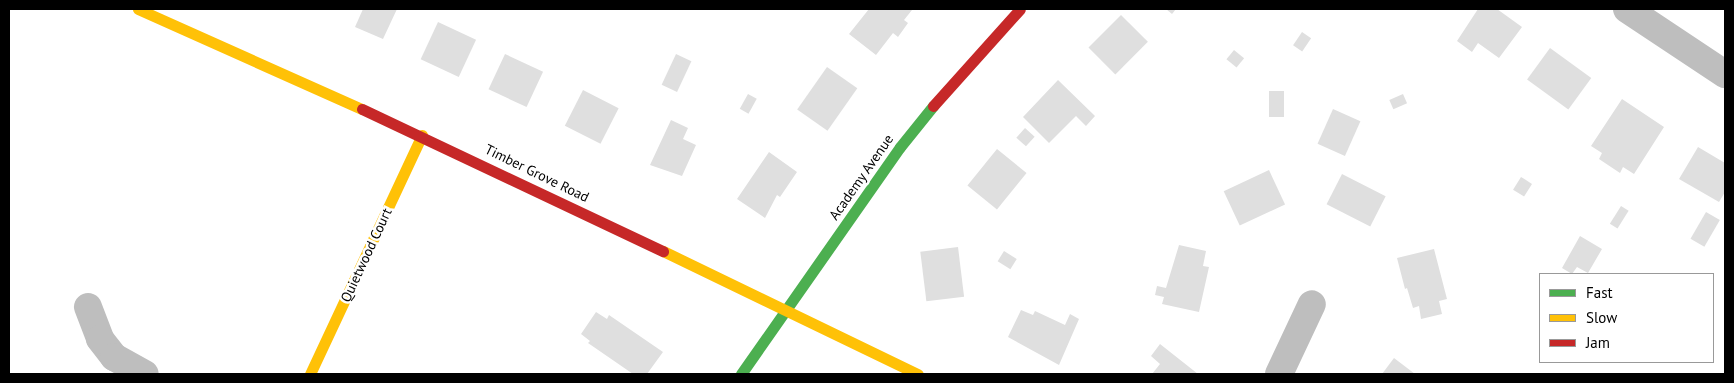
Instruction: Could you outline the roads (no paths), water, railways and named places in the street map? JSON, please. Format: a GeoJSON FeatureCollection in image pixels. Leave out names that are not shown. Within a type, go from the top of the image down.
{"type":"FeatureCollection","features":[{"type":"Feature","properties":{"kind":"street","name":"Timber Grove Road"},"geometry":{"type":"LineString","coordinates":[[138,9],[422,136],[918,374]]}},
{"type":"Feature","properties":{"kind":"street","name":"Academy Avenue"},"geometry":{"type":"LineString","coordinates":[[741,374],[900,147],[943,93],[1020,9]]}},
{"type":"Feature","properties":{"kind":"street"},"geometry":{"type":"LineString","coordinates":[[1628,9],[1725,74]]}},
{"type":"Feature","properties":{"kind":"street","name":"Quietwood Court"},"geometry":{"type":"LineString","coordinates":[[310,374],[422,136]]}},
{"type":"Feature","properties":{"kind":"street"},"geometry":{"type":"LineString","coordinates":[[1279,374],[1312,304]]}},
{"type":"Feature","properties":{"kind":"street"},"geometry":{"type":"LineString","coordinates":[[88,307],[100,339],[114,357],[145,374]]}}]}
